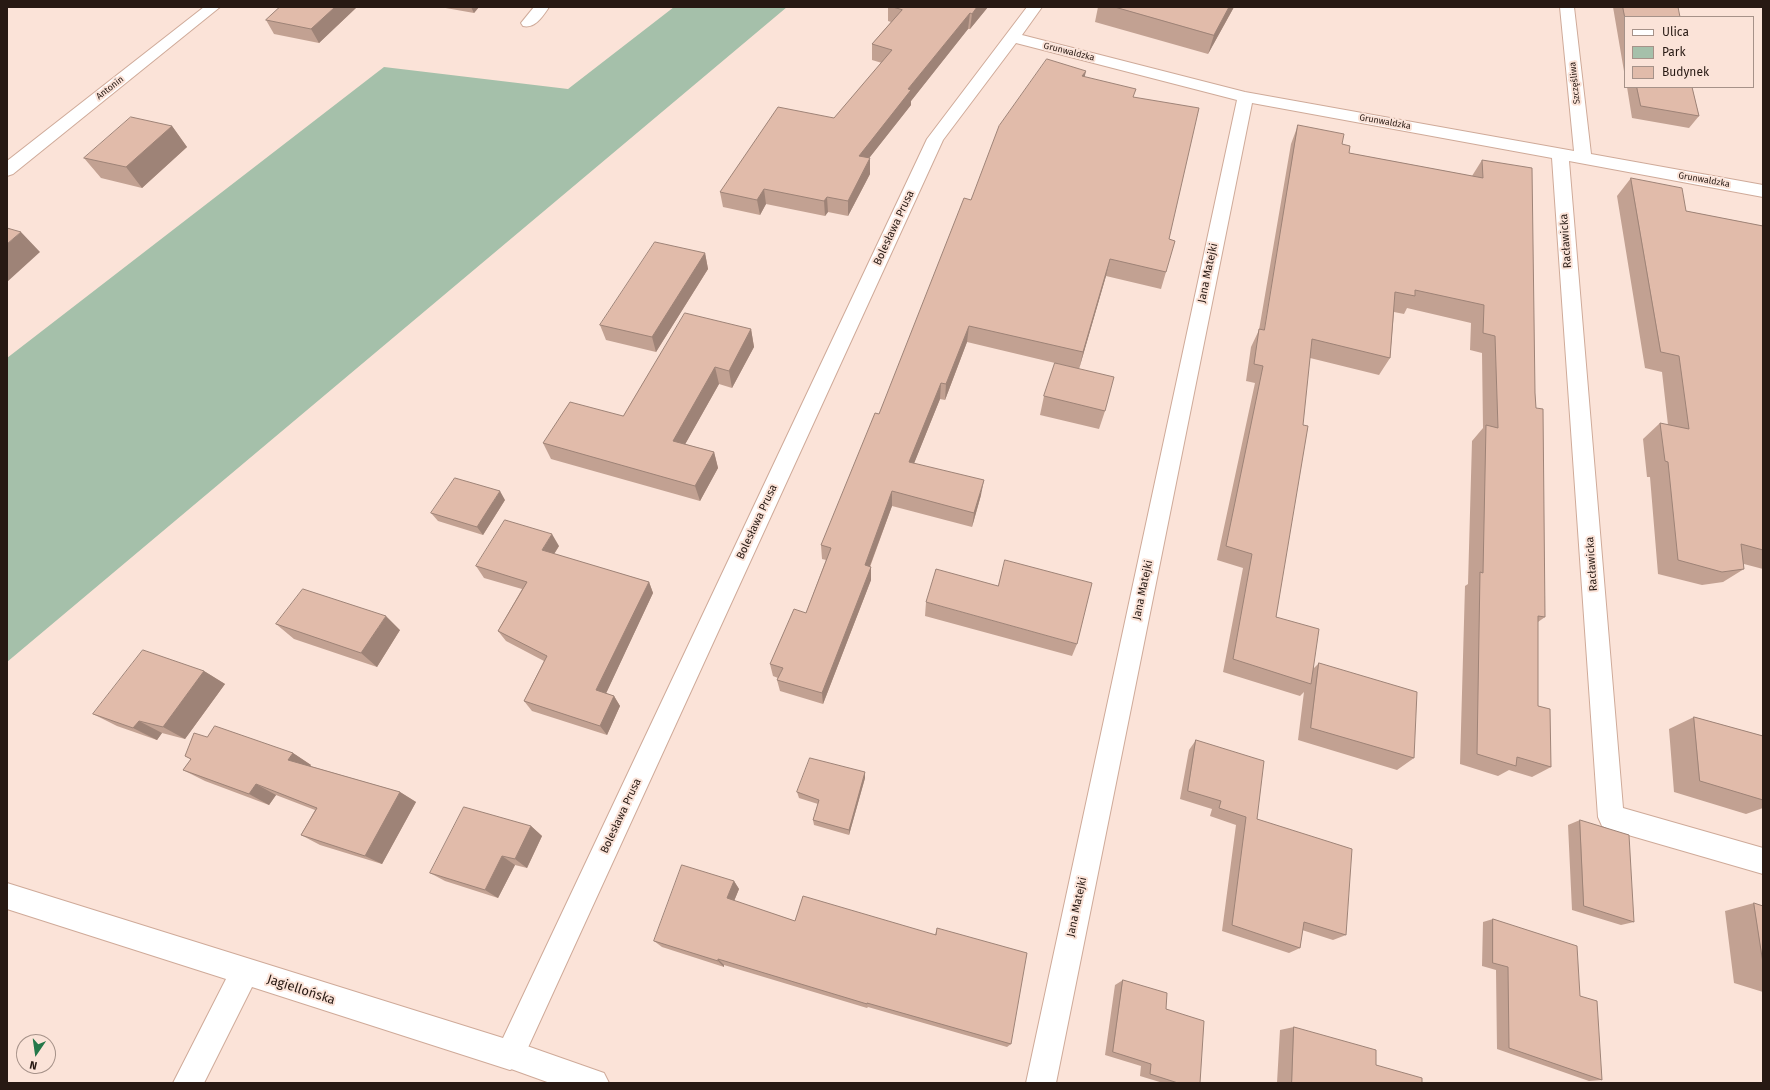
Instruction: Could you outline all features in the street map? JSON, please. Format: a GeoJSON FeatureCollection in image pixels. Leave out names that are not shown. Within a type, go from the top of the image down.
{"type":"FeatureCollection","features":[{"type":"Feature","properties":{"kind":"street","name":"Antonin"},"geometry":{"type":"LineString","coordinates":[[7,170],[213,7]]}},
{"type":"Feature","properties":{"kind":"street"},"geometry":{"type":"LineString","coordinates":[[528,23],[542,7]]}},
{"type":"Feature","properties":{"kind":"street","name":"Bolesława Prusa"},"geometry":{"type":"LineString","coordinates":[[510,1055],[935,139],[1035,7]]}},
{"type":"Feature","properties":{"kind":"street","name":"Szczęśliwa"},"geometry":{"type":"LineString","coordinates":[[1568,7],[1583,158]]}},
{"type":"Feature","properties":{"kind":"street","name":"Grunwaldzka"},"geometry":{"type":"LineString","coordinates":[[1012,37],[1245,97],[1763,190]]}},
{"type":"Feature","properties":{"kind":"street","name":"Jana Matejki"},"geometry":{"type":"LineString","coordinates":[[1041,1083],[1245,97]]}},
{"type":"Feature","properties":{"kind":"street","name":"Racławicka"},"geometry":{"type":"LineString","coordinates":[[1560,154],[1611,817],[1763,862]]}},
{"type":"Feature","properties":{"kind":"street","name":"Jagiellońska"},"geometry":{"type":"LineString","coordinates":[[7,896],[594,1083]]}},
{"type":"Feature","properties":{"kind":"street"},"geometry":{"type":"LineString","coordinates":[[188,1083],[245,972]]}},
{"type":"Feature","properties":{"kind":"green space"},"geometry":{"type":"Polygon","coordinates":[[[674,7],[787,7],[7,662],[7,358],[384,67],[568,89],[674,7]]]}},
{"type":"Feature","properties":{"kind":"building"},"geometry":{"type":"Polygon","coordinates":[[[280,7],[335,7],[311,29],[266,20],[280,7]]]}},
{"type":"Feature","properties":{"kind":"building"},"geometry":{"type":"Polygon","coordinates":[[[893,7],[977,7],[972,14],[970,13],[908,89],[911,90],[859,156],[870,158],[848,201],[827,197],[824,201],[764,189],[757,200],[720,192],[778,107],[834,118],[892,50],[872,44],[902,10],[893,7]]]}},
{"type":"Feature","properties":{"kind":"building"},"geometry":{"type":"Polygon","coordinates":[[[1115,7],[1229,7],[1214,35],[1115,7]]]}},
{"type":"Feature","properties":{"kind":"building"},"geometry":{"type":"Polygon","coordinates":[[[1623,7],[1678,7],[1680,16],[1625,16],[1623,7]]]}},
{"type":"Feature","properties":{"kind":"building"},"geometry":{"type":"Polygon","coordinates":[[[1047,59],[1086,71],[1082,76],[1136,89],[1133,97],[1199,108],[1169,239],[1175,241],[1166,272],[1110,259],[1083,352],[969,326],[946,384],[941,383],[909,462],[984,480],[974,513],[892,491],[865,565],[871,567],[822,693],[777,680],[783,668],[770,664],[794,609],[806,613],[831,548],[821,545],[875,413],[879,414],[964,198],[971,200],[999,126],[1047,59]]]}},
{"type":"Feature","properties":{"kind":"building"},"geometry":{"type":"Polygon","coordinates":[[[1637,88],[1692,88],[1699,116],[1641,106],[1637,88]]]}},
{"type":"Feature","properties":{"kind":"building"},"geometry":{"type":"Polygon","coordinates":[[[131,117],[172,126],[126,167],[84,158],[131,117]]]}},
{"type":"Feature","properties":{"kind":"building"},"geometry":{"type":"Polygon","coordinates":[[[1298,125],[1344,134],[1342,144],[1350,146],[1349,153],[1483,178],[1482,160],[1532,168],[1535,393],[1536,408],[1543,409],[1545,617],[1538,616],[1538,706],[1550,709],[1551,767],[1517,757],[1516,766],[1477,754],[1480,572],[1483,573],[1486,425],[1498,428],[1495,336],[1483,333],[1484,305],[1415,290],[1415,296],[1395,292],[1390,358],[1312,339],[1303,425],[1308,426],[1276,617],[1319,629],[1311,684],[1233,659],[1252,554],[1226,546],[1263,366],[1254,364],[1259,329],[1264,330],[1298,125]]]}},
{"type":"Feature","properties":{"kind":"building"},"geometry":{"type":"Polygon","coordinates":[[[1631,178],[1682,188],[1686,211],[1763,226],[1763,550],[1741,544],[1744,569],[1722,572],[1678,560],[1668,462],[1665,461],[1660,423],[1689,429],[1679,356],[1661,352],[1631,178]]]}},
{"type":"Feature","properties":{"kind":"building"},"geometry":{"type":"Polygon","coordinates":[[[7,228],[21,232],[7,244],[7,228]]]}},
{"type":"Feature","properties":{"kind":"building"},"geometry":{"type":"Polygon","coordinates":[[[655,242],[705,253],[652,337],[600,325],[655,242]]]}},
{"type":"Feature","properties":{"kind":"building"},"geometry":{"type":"Polygon","coordinates":[[[685,313],[751,329],[729,371],[715,367],[673,441],[714,452],[695,486],[543,443],[570,402],[623,416],[685,313]]]}},
{"type":"Feature","properties":{"kind":"building"},"geometry":{"type":"Polygon","coordinates":[[[1055,363],[1114,377],[1105,411],[1044,396],[1055,363]]]}},
{"type":"Feature","properties":{"kind":"building"},"geometry":{"type":"Polygon","coordinates":[[[455,478],[500,491],[477,527],[431,513],[455,478]]]}},
{"type":"Feature","properties":{"kind":"building"},"geometry":{"type":"Polygon","coordinates":[[[505,520],[552,534],[542,550],[649,582],[596,690],[614,696],[600,726],[524,701],[547,656],[498,631],[527,582],[476,566],[505,520]]]}},
{"type":"Feature","properties":{"kind":"building"},"geometry":{"type":"Polygon","coordinates":[[[1005,560],[1092,583],[1077,644],[926,602],[936,569],[998,586],[1005,560]]]}},
{"type":"Feature","properties":{"kind":"building"},"geometry":{"type":"Polygon","coordinates":[[[303,589],[386,616],[361,653],[276,624],[303,589]]]}},
{"type":"Feature","properties":{"kind":"building"},"geometry":{"type":"Polygon","coordinates":[[[143,650],[204,671],[163,727],[139,721],[133,728],[93,714],[143,650]]]}},
{"type":"Feature","properties":{"kind":"building"},"geometry":{"type":"Polygon","coordinates":[[[1319,663],[1417,692],[1414,758],[1311,728],[1319,663]]]}},
{"type":"Feature","properties":{"kind":"building"},"geometry":{"type":"Polygon","coordinates":[[[1694,717],[1763,736],[1763,800],[1700,781],[1694,717]]]}},
{"type":"Feature","properties":{"kind":"building"},"geometry":{"type":"Polygon","coordinates":[[[215,726],[293,753],[288,760],[400,792],[365,856],[301,835],[317,808],[256,784],[249,794],[183,770],[191,759],[185,756],[194,733],[207,737],[215,726]]]}},
{"type":"Feature","properties":{"kind":"building"},"geometry":{"type":"Polygon","coordinates":[[[1196,740],[1264,761],[1257,819],[1352,849],[1346,935],[1304,922],[1300,948],[1232,925],[1246,817],[1219,808],[1221,801],[1188,791],[1196,740]]]}},
{"type":"Feature","properties":{"kind":"building"},"geometry":{"type":"Polygon","coordinates":[[[810,758],[865,772],[849,830],[813,820],[819,800],[797,792],[810,758]]]}},
{"type":"Feature","properties":{"kind":"building"},"geometry":{"type":"Polygon","coordinates":[[[464,807],[531,826],[515,859],[502,856],[485,890],[430,873],[464,807]]]}},
{"type":"Feature","properties":{"kind":"building"},"geometry":{"type":"Polygon","coordinates":[[[1580,820],[1629,835],[1634,922],[1584,906],[1580,820]]]}},
{"type":"Feature","properties":{"kind":"building"},"geometry":{"type":"Polygon","coordinates":[[[682,865],[734,881],[727,898],[795,921],[803,896],[936,935],[937,928],[1027,953],[1011,1044],[867,1004],[654,941],[682,865]]]}},
{"type":"Feature","properties":{"kind":"building"},"geometry":{"type":"Polygon","coordinates":[[[1754,903],[1763,906],[1763,963],[1754,903]]]}},
{"type":"Feature","properties":{"kind":"building"},"geometry":{"type":"Polygon","coordinates":[[[1493,919],[1577,946],[1580,996],[1597,1001],[1602,1080],[1509,1048],[1508,967],[1493,963],[1493,919]]]}},
{"type":"Feature","properties":{"kind":"building"},"geometry":{"type":"Polygon","coordinates":[[[1123,980],[1167,993],[1166,1009],[1204,1021],[1200,1083],[1178,1083],[1150,1074],[1151,1064],[1113,1052],[1123,980]]]}},
{"type":"Feature","properties":{"kind":"building"},"geometry":{"type":"Polygon","coordinates":[[[1294,1027],[1376,1050],[1376,1065],[1422,1078],[1422,1083],[1292,1083],[1294,1027]]]}}]}
